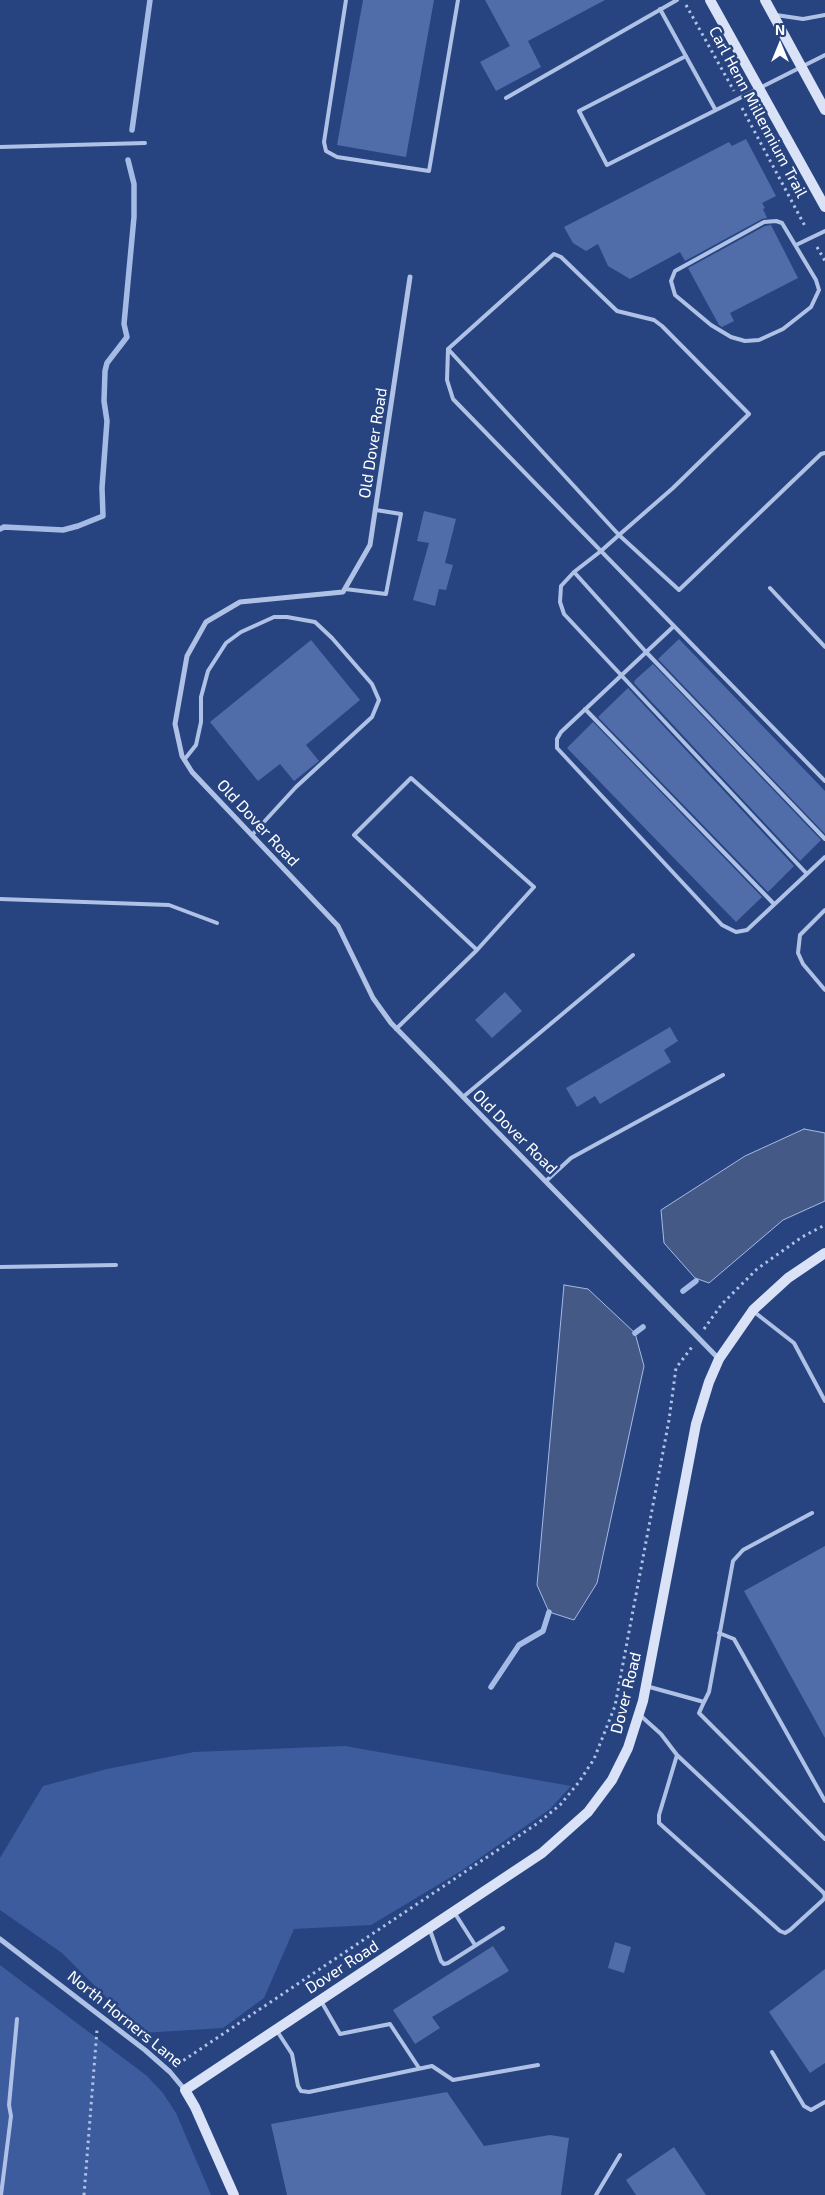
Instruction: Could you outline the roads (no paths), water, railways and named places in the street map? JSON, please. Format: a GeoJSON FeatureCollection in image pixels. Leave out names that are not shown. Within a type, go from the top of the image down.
{"type":"FeatureCollection","features":[{"type":"Feature","properties":{"kind":"street"},"geometry":{"type":"LineString","coordinates":[[710,0],[825,207]]}},
{"type":"Feature","properties":{"kind":"street"},"geometry":{"type":"LineString","coordinates":[[765,0],[825,110]]}},
{"type":"Feature","properties":{"kind":"street","name":"Old Dover Road"},"geometry":{"type":"LineString","coordinates":[[410,277],[370,545],[343,592],[240,602],[206,622],[187,656],[175,724],[184,760],[192,772],[338,926],[373,998],[396,1028],[719,1359]]}},
{"type":"Feature","properties":{"kind":"street","name":"Dover Road"},"geometry":{"type":"LineString","coordinates":[[185,2090],[542,1853],[588,1812],[601,1795],[620,1764],[639,1714],[696,1424],[719,1359],[753,1310],[788,1278],[825,1253]]}},
{"type":"Feature","properties":{"kind":"street","name":"North Horners Lane"},"geometry":{"type":"LineString","coordinates":[[0,1939],[145,2050],[170,2072],[185,2090],[199,2116],[234,2195]]}},
{"type":"Feature","properties":{"kind":"lane"},"geometry":{"type":"LineString","coordinates":[[346,0],[324,142],[326,151],[337,157],[429,171],[458,0]]}},
{"type":"Feature","properties":{"kind":"lane"},"geometry":{"type":"LineString","coordinates":[[506,98],[677,0]]}},
{"type":"Feature","properties":{"kind":"lane"},"geometry":{"type":"LineString","coordinates":[[660,10],[715,109]]}},
{"type":"Feature","properties":{"kind":"lane"},"geometry":{"type":"LineString","coordinates":[[773,15],[803,19],[825,15]]}},
{"type":"Feature","properties":{"kind":"lane"},"geometry":{"type":"LineString","coordinates":[[686,56],[579,111],[607,165],[825,55]]}},
{"type":"Feature","properties":{"kind":"lane"},"geometry":{"type":"LineString","coordinates":[[0,147],[145,143]]}},
{"type":"Feature","properties":{"kind":"lane"},"geometry":{"type":"LineString","coordinates":[[776,220],[782,223],[796,245],[816,280],[819,290],[811,308],[783,329],[759,340],[731,337],[711,325],[675,295],[671,281],[675,272],[764,222],[776,220]]}},
{"type":"Feature","properties":{"kind":"lane"},"geometry":{"type":"LineString","coordinates":[[796,245],[825,231]]}},
{"type":"Feature","properties":{"kind":"lane"},"geometry":{"type":"LineString","coordinates":[[807,874],[564,614],[560,602],[561,586],[574,572],[601,551],[673,488],[749,414],[662,326],[654,320],[617,311],[560,257],[554,254],[448,350],[447,380],[453,399],[601,551],[674,626],[825,781]]}},
{"type":"Feature","properties":{"kind":"lane"},"geometry":{"type":"LineString","coordinates":[[448,350],[619,535],[679,590],[820,454],[825,453]]}},
{"type":"Feature","properties":{"kind":"lane"},"geometry":{"type":"LineString","coordinates":[[344,589],[386,594],[401,514],[376,510]]}},
{"type":"Feature","properties":{"kind":"lane"},"geometry":{"type":"LineString","coordinates":[[574,572],[646,652],[825,839]]}},
{"type":"Feature","properties":{"kind":"lane"},"geometry":{"type":"LineString","coordinates":[[770,588],[825,647]]}},
{"type":"Feature","properties":{"kind":"lane"},"geometry":{"type":"LineString","coordinates":[[184,760],[196,745],[201,722],[201,697],[208,671],[226,643],[241,632],[274,616],[287,616],[315,622],[332,638],[372,684],[379,700],[372,718],[296,787],[252,835]]}},
{"type":"Feature","properties":{"kind":"lane"},"geometry":{"type":"LineString","coordinates":[[674,626],[560,732],[556,739],[557,748],[722,925],[736,932],[747,930],[825,857]]}},
{"type":"Feature","properties":{"kind":"lane"},"geometry":{"type":"LineString","coordinates":[[585,709],[774,904]]}},
{"type":"Feature","properties":{"kind":"lane"},"geometry":{"type":"LineString","coordinates":[[396,1028],[477,950],[534,887],[411,778],[354,835],[477,950]]}},
{"type":"Feature","properties":{"kind":"lane"},"geometry":{"type":"LineString","coordinates":[[0,899],[169,905],[217,923]]}},
{"type":"Feature","properties":{"kind":"lane"},"geometry":{"type":"LineString","coordinates":[[825,910],[800,935],[798,953],[803,964],[825,990]]}},
{"type":"Feature","properties":{"kind":"lane"},"geometry":{"type":"LineString","coordinates":[[463,1097],[633,955]]}},
{"type":"Feature","properties":{"kind":"lane"},"geometry":{"type":"LineString","coordinates":[[546,1181],[571,1158],[723,1075]]}},
{"type":"Feature","properties":{"kind":"lane"},"geometry":{"type":"LineString","coordinates":[[0,1267],[116,1265]]}},
{"type":"Feature","properties":{"kind":"lane"},"geometry":{"type":"LineString","coordinates":[[753,1310],[794,1343],[825,1401]]}},
{"type":"Feature","properties":{"kind":"lane"},"geometry":{"type":"LineString","coordinates":[[812,1513],[743,1550],[733,1561],[708,1692],[699,1713],[825,1839]]}},
{"type":"Feature","properties":{"kind":"lane"},"geometry":{"type":"LineString","coordinates":[[719,1633],[734,1639],[825,1801]]}},
{"type":"Feature","properties":{"kind":"lane"},"geometry":{"type":"LineString","coordinates":[[646,1686],[704,1702]]}},
{"type":"Feature","properties":{"kind":"lane"},"geometry":{"type":"LineString","coordinates":[[639,1714],[661,1734],[677,1755],[824,1893],[825,1897],[823,1900],[790,1930],[785,1933],[780,1931],[659,1823],[659,1815],[677,1755]]}},
{"type":"Feature","properties":{"kind":"lane"},"geometry":{"type":"LineString","coordinates":[[454,1912],[475,1945]]}},
{"type":"Feature","properties":{"kind":"lane"},"geometry":{"type":"LineString","coordinates":[[429,1928],[441,1961],[444,1964],[503,1928]]}},
{"type":"Feature","properties":{"kind":"lane"},"geometry":{"type":"LineString","coordinates":[[320,1999],[340,2034],[390,2024],[419,2068]]}},
{"type":"Feature","properties":{"kind":"lane"},"geometry":{"type":"LineString","coordinates":[[1,2195],[11,2116],[9,2104],[17,2019]]}},
{"type":"Feature","properties":{"kind":"lane"},"geometry":{"type":"LineString","coordinates":[[276,2029],[292,2054],[298,2086],[301,2091],[309,2092],[432,2066],[453,2080],[538,2065]]}},
{"type":"Feature","properties":{"kind":"lane"},"geometry":{"type":"LineString","coordinates":[[772,2052],[804,2106],[811,2110],[825,2102]]}},
{"type":"Feature","properties":{"kind":"lane"},"geometry":{"type":"LineString","coordinates":[[596,2195],[620,2155]]}},
{"type":"Feature","properties":{"kind":"waterway"},"geometry":{"type":"LineString","coordinates":[[132,130],[150,0]]}},
{"type":"Feature","properties":{"kind":"waterway"},"geometry":{"type":"LineString","coordinates":[[0,529],[4,527],[63,530],[103,516],[102,488],[107,421],[104,401],[105,371],[107,363],[127,337],[124,324],[134,217],[134,184],[128,160]]}},
{"type":"Feature","properties":{"kind":"waterway"},"geometry":{"type":"LineString","coordinates":[[683,1291],[696,1281]]}},
{"type":"Feature","properties":{"kind":"waterway"},"geometry":{"type":"LineString","coordinates":[[635,1333],[643,1327]]}},
{"type":"Feature","properties":{"kind":"waterway"},"geometry":{"type":"LineString","coordinates":[[491,1687],[519,1645],[543,1631],[549,1612]]}}]}
